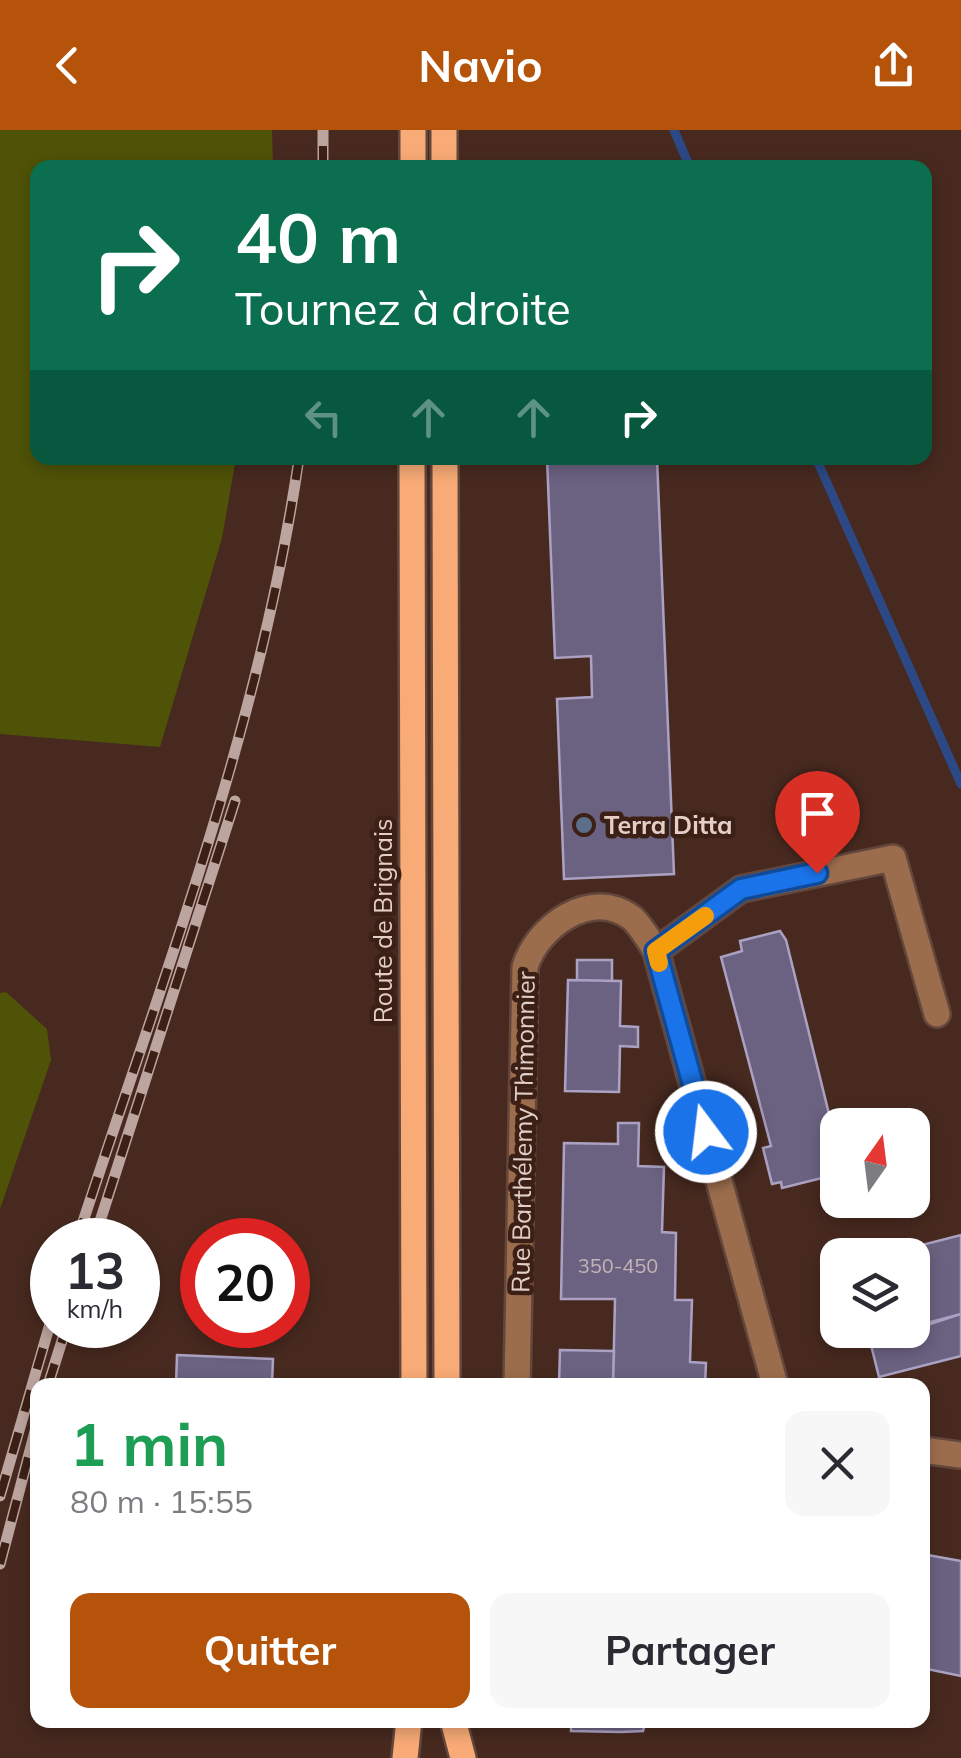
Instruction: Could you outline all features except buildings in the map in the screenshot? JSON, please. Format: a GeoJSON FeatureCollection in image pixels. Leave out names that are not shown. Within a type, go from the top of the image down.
{"type":"FeatureCollection","features":[{"type":"Feature","properties":{"kind":"main road"},"geometry":{"type":"LineString","coordinates":[[413,130],[413,160]]}},
{"type":"Feature","properties":{"kind":"main road"},"geometry":{"type":"LineString","coordinates":[[444,130],[444,160]]}},
{"type":"Feature","properties":{"kind":"main road","name":"Route de Brignais"},"geometry":{"type":"LineString","coordinates":[[412,465],[414,1378]]}},
{"type":"Feature","properties":{"kind":"main road"},"geometry":{"type":"LineString","coordinates":[[445,465],[447,1378]]}},
{"type":"Feature","properties":{"kind":"main road"},"geometry":{"type":"LineString","coordinates":[[405,1758],[409,1728]]}},
{"type":"Feature","properties":{"kind":"main road"},"geometry":{"type":"LineString","coordinates":[[454,1728],[462,1758]]}},
{"type":"Feature","properties":{"kind":"lane"},"geometry":{"type":"LineString","coordinates":[[656,951],[741,889],[892,858],[937,1014]]}},
{"type":"Feature","properties":{"kind":"lane","name":"Rue Barthélemy Thimonnier"},"geometry":{"type":"LineString","coordinates":[[517,1378],[525,967],[531,946],[557,922],[582,910],[599,908],[617,910],[634,920],[656,951],[774,1378]]}},
{"type":"Feature","properties":{"kind":"lane"},"geometry":{"type":"LineString","coordinates":[[930,1451],[961,1455]]}},
{"type":"Feature","properties":{"kind":"shaded area"},"geometry":{"type":"Polygon","coordinates":[[[0,130],[272,130],[273,160],[30,160],[30,465],[235,465],[222,538],[160,747],[0,734],[0,130]]]}},
{"type":"Feature","properties":{"kind":"shaded area"},"geometry":{"type":"Polygon","coordinates":[[[6,992],[47,1029],[51,1060],[0,1209],[0,993],[6,992]]]}},
{"type":"Feature","properties":{"kind":"waterway"},"geometry":{"type":"LineString","coordinates":[[674,130],[687,160]]}},
{"type":"Feature","properties":{"kind":"waterway"},"geometry":{"type":"LineString","coordinates":[[819,465],[961,784]]}},
{"type":"Feature","properties":{"kind":"railway"},"geometry":{"type":"LineString","coordinates":[[323,130],[323,160]]}},
{"type":"Feature","properties":{"kind":"railway"},"geometry":{"type":"LineString","coordinates":[[84,1218],[234,756],[282,558],[298,465]]}},
{"type":"Feature","properties":{"kind":"railway"},"geometry":{"type":"LineString","coordinates":[[101,1218],[235,801]]}},
{"type":"Feature","properties":{"kind":"railway"},"geometry":{"type":"LineString","coordinates":[[34,1378],[43,1348]]}},
{"type":"Feature","properties":{"kind":"railway"},"geometry":{"type":"LineString","coordinates":[[50,1378],[60,1348]]}},
{"type":"Feature","properties":{"kind":"railway"},"geometry":{"type":"LineString","coordinates":[[0,1496],[30,1393]]}},
{"type":"Feature","properties":{"kind":"railway"},"geometry":{"type":"LineString","coordinates":[[0,1564],[30,1450]]}},
{"type":"Feature","properties":{"kind":"slow traffic"},"geometry":{"type":"LineString","coordinates":[[659,963],[656,951],[705,916]]}},
{"type":"Feature","properties":{"kind":"place","name":"Terra Ditta"},"geometry":{"type":"Point","coordinates":[584,825]}},
{"type":"Feature","properties":{"kind":"route"},"geometry":{"type":"LineString","coordinates":[[706,1132],[656,951],[741,889],[817,873]]}}]}
